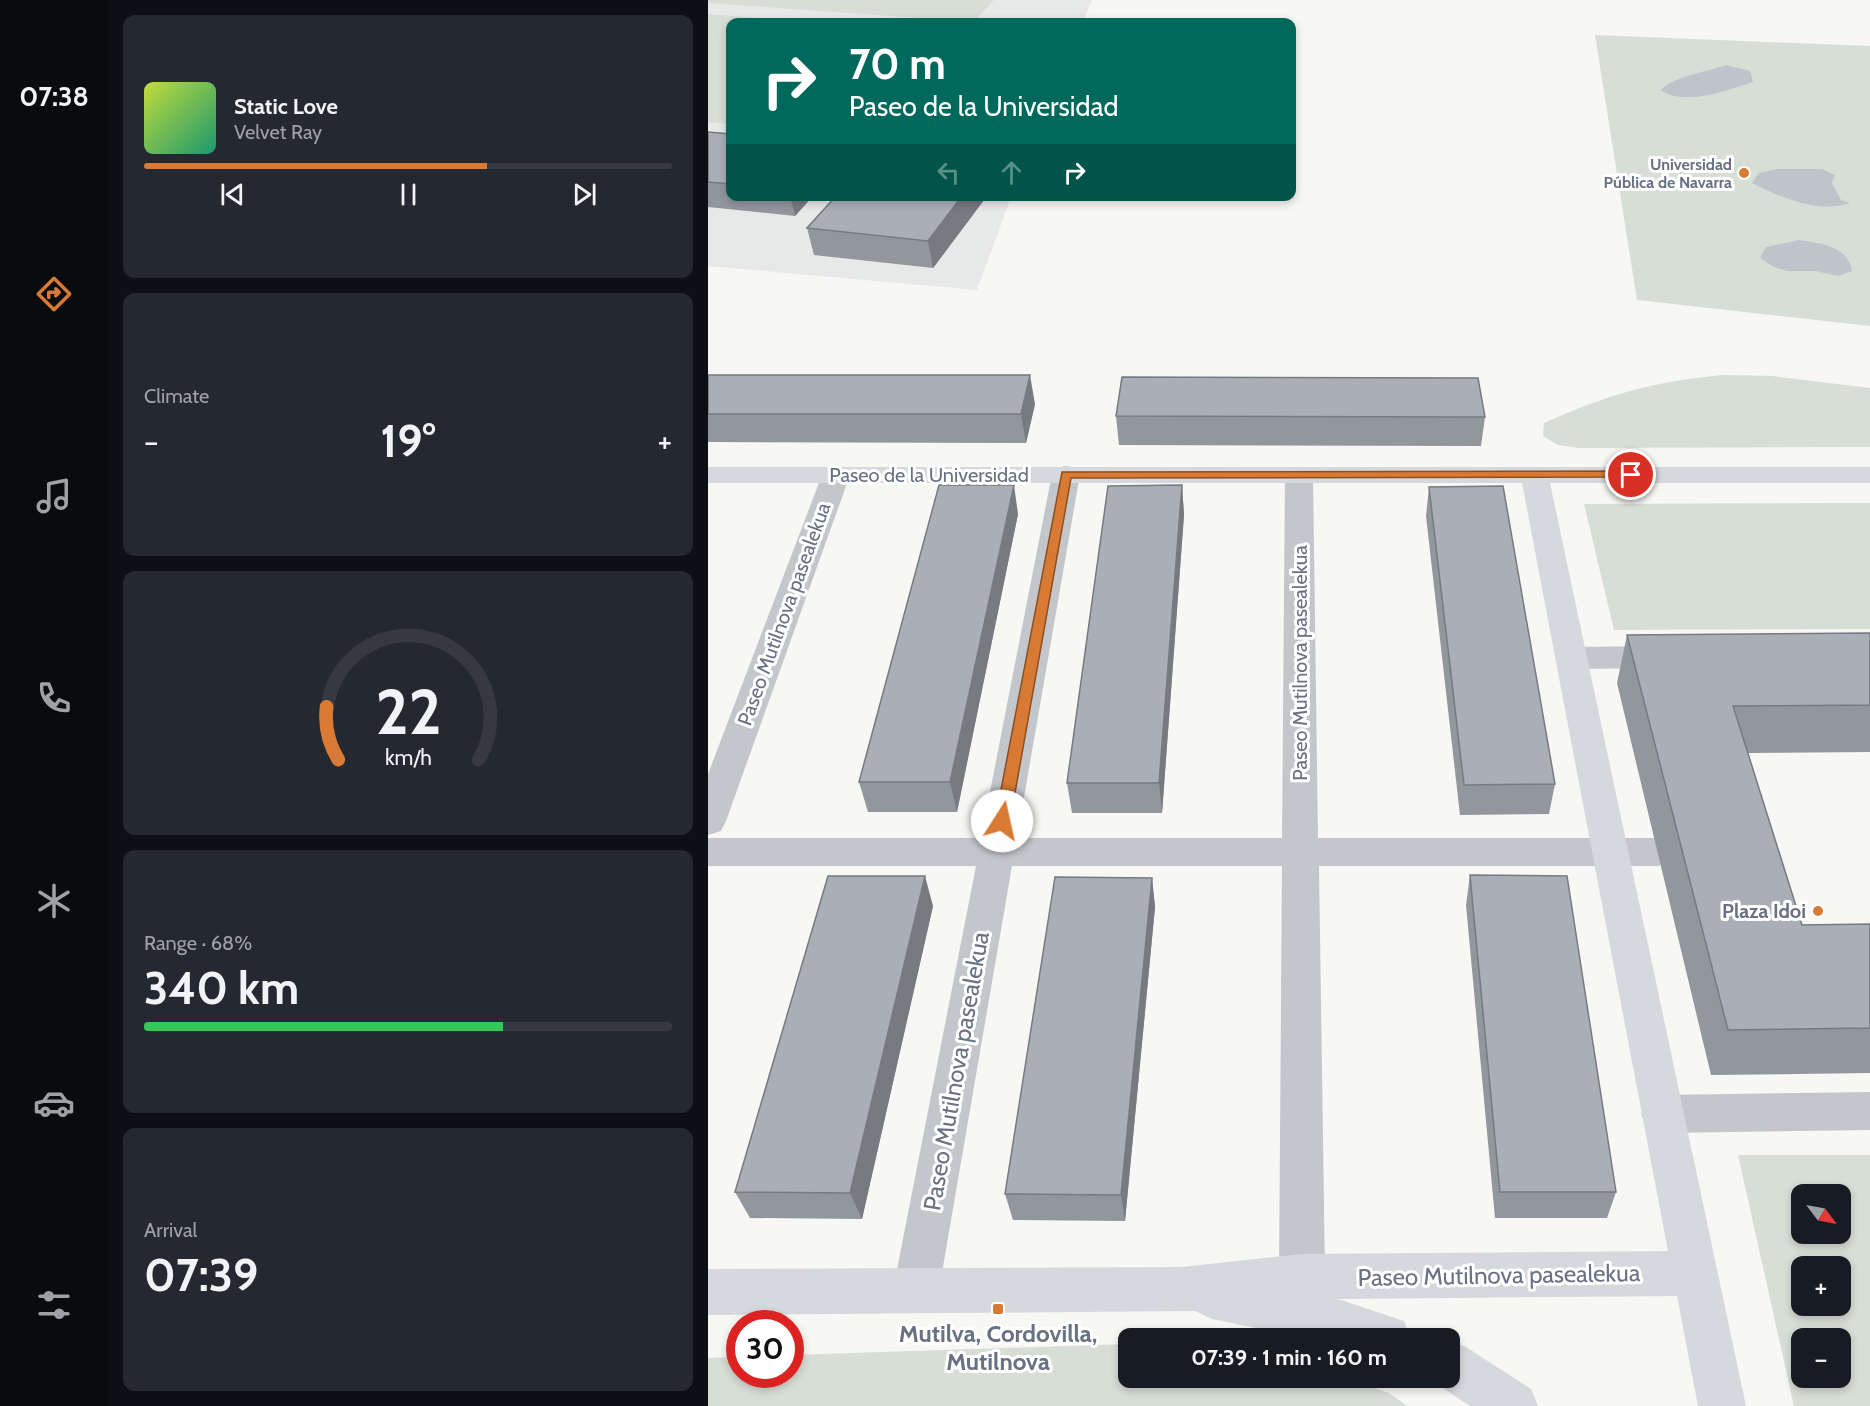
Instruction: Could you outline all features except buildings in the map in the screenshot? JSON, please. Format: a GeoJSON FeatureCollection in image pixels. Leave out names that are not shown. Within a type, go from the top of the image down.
{"type":"FeatureCollection","features":[{"type":"Feature","properties":{"kind":"street","name":"Paseo Mutilnova pasealekua"},"geometry":{"type":"LineString","coordinates":[[916,1290],[1066,474]]}},
{"type":"Feature","properties":{"kind":"street","name":"Paseo de la Universidad"},"geometry":{"type":"LineString","coordinates":[[708,475],[1870,475]]}},
{"type":"Feature","properties":{"kind":"street","name":"Paseo Mutilnova pasealekua"},"geometry":{"type":"LineString","coordinates":[[708,821],[836,475]]}},
{"type":"Feature","properties":{"kind":"street","name":"Paseo Mutilnova pasealekua"},"geometry":{"type":"LineString","coordinates":[[1299,475],[1302,1276]]}},
{"type":"Feature","properties":{"kind":"street"},"geometry":{"type":"LineString","coordinates":[[1534,475],[1573,658],[1722,1406]]}},
{"type":"Feature","properties":{"kind":"street"},"geometry":{"type":"LineString","coordinates":[[1573,658],[1692,657]]}},
{"type":"Feature","properties":{"kind":"street"},"geometry":{"type":"LineString","coordinates":[[708,852],[1658,852]]}},
{"type":"Feature","properties":{"kind":"street"},"geometry":{"type":"LineString","coordinates":[[1662,1114],[1870,1111]]}},
{"type":"Feature","properties":{"kind":"street","name":"Paseo Mutilnova pasealekua"},"geometry":{"type":"LineString","coordinates":[[708,1292],[1181,1290],[1302,1276],[1696,1273]]}},
{"type":"Feature","properties":{"kind":"street"},"geometry":{"type":"LineString","coordinates":[[1181,1290],[1323,1318],[1355,1328]]}},
{"type":"Feature","properties":{"kind":"street"},"geometry":{"type":"LineString","coordinates":[[1460,1371],[1514,1406]]}},
{"type":"Feature","properties":{"kind":"shaded area"},"geometry":{"type":"Polygon","coordinates":[[[708,0],[1092,0],[1085,18],[726,18],[726,201],[1010,201],[977,290],[708,266],[708,0]]]}},
{"type":"Feature","properties":{"kind":"shaded area"},"geometry":{"type":"Polygon","coordinates":[[[708,0],[994,0],[977,18],[917,18],[708,3],[708,0]]]}},
{"type":"Feature","properties":{"kind":"shaded area"},"geometry":{"type":"Polygon","coordinates":[[[708,14],[758,18],[726,18],[726,124],[708,122],[708,14]]]}},
{"type":"Feature","properties":{"kind":"shaded area","name":"Universidad Pública de Navarra"},"geometry":{"type":"Polygon","coordinates":[[[1595,35],[1870,46],[1870,326],[1637,300],[1595,35]]]}},
{"type":"Feature","properties":{"kind":"shaded area"},"geometry":{"type":"Polygon","coordinates":[[[1726,65],[1750,71],[1753,82],[1719,93],[1694,97],[1671,95],[1661,90],[1674,81],[1726,65]]]}},
{"type":"Feature","properties":{"kind":"shaded area"},"geometry":{"type":"Polygon","coordinates":[[[1777,169],[1822,169],[1835,175],[1832,183],[1841,200],[1850,203],[1838,206],[1813,205],[1775,194],[1752,183],[1759,173],[1777,169]]]}},
{"type":"Feature","properties":{"kind":"shaded area"},"geometry":{"type":"Polygon","coordinates":[[[1799,240],[1825,245],[1839,251],[1849,262],[1852,271],[1838,276],[1816,271],[1787,271],[1772,266],[1760,258],[1766,247],[1799,240]]]}},
{"type":"Feature","properties":{"kind":"shaded area"},"geometry":{"type":"Polygon","coordinates":[[[1723,375],[1772,376],[1870,388],[1870,447],[1579,448],[1558,445],[1543,436],[1544,423],[1610,397],[1653,385],[1723,375]]]}},
{"type":"Feature","properties":{"kind":"shaded area"},"geometry":{"type":"Polygon","coordinates":[[[1870,503],[1870,629],[1614,630],[1584,504],[1870,503]]]}},
{"type":"Feature","properties":{"kind":"shaded area"},"geometry":{"type":"Polygon","coordinates":[[[1738,1155],[1870,1155],[1870,1406],[1794,1406],[1738,1155]]]}},
{"type":"Feature","properties":{"kind":"shaded area"},"geometry":{"type":"Polygon","coordinates":[[[1118,1344],[1118,1388],[1375,1388],[1389,1393],[1407,1406],[708,1406],[708,1358],[726,1357],[726,1388],[804,1388],[804,1355],[1118,1344]]]}},
{"type":"Feature","properties":{"kind":"place","name":"Universidad Pública de Navarra"},"geometry":{"type":"Point","coordinates":[1744,173]}},
{"type":"Feature","properties":{"kind":"place","name":"Plaza Idoi"},"geometry":{"type":"Point","coordinates":[1818,911]}},
{"type":"Feature","properties":{"kind":"place","name":"Mutilva, Cordovilla, Mutilnova"},"geometry":{"type":"Point","coordinates":[998,1309]}},
{"type":"Feature","properties":{"kind":"route"},"geometry":{"type":"LineString","coordinates":[[1002,821],[1066,474],[1631,475]]}}]}
